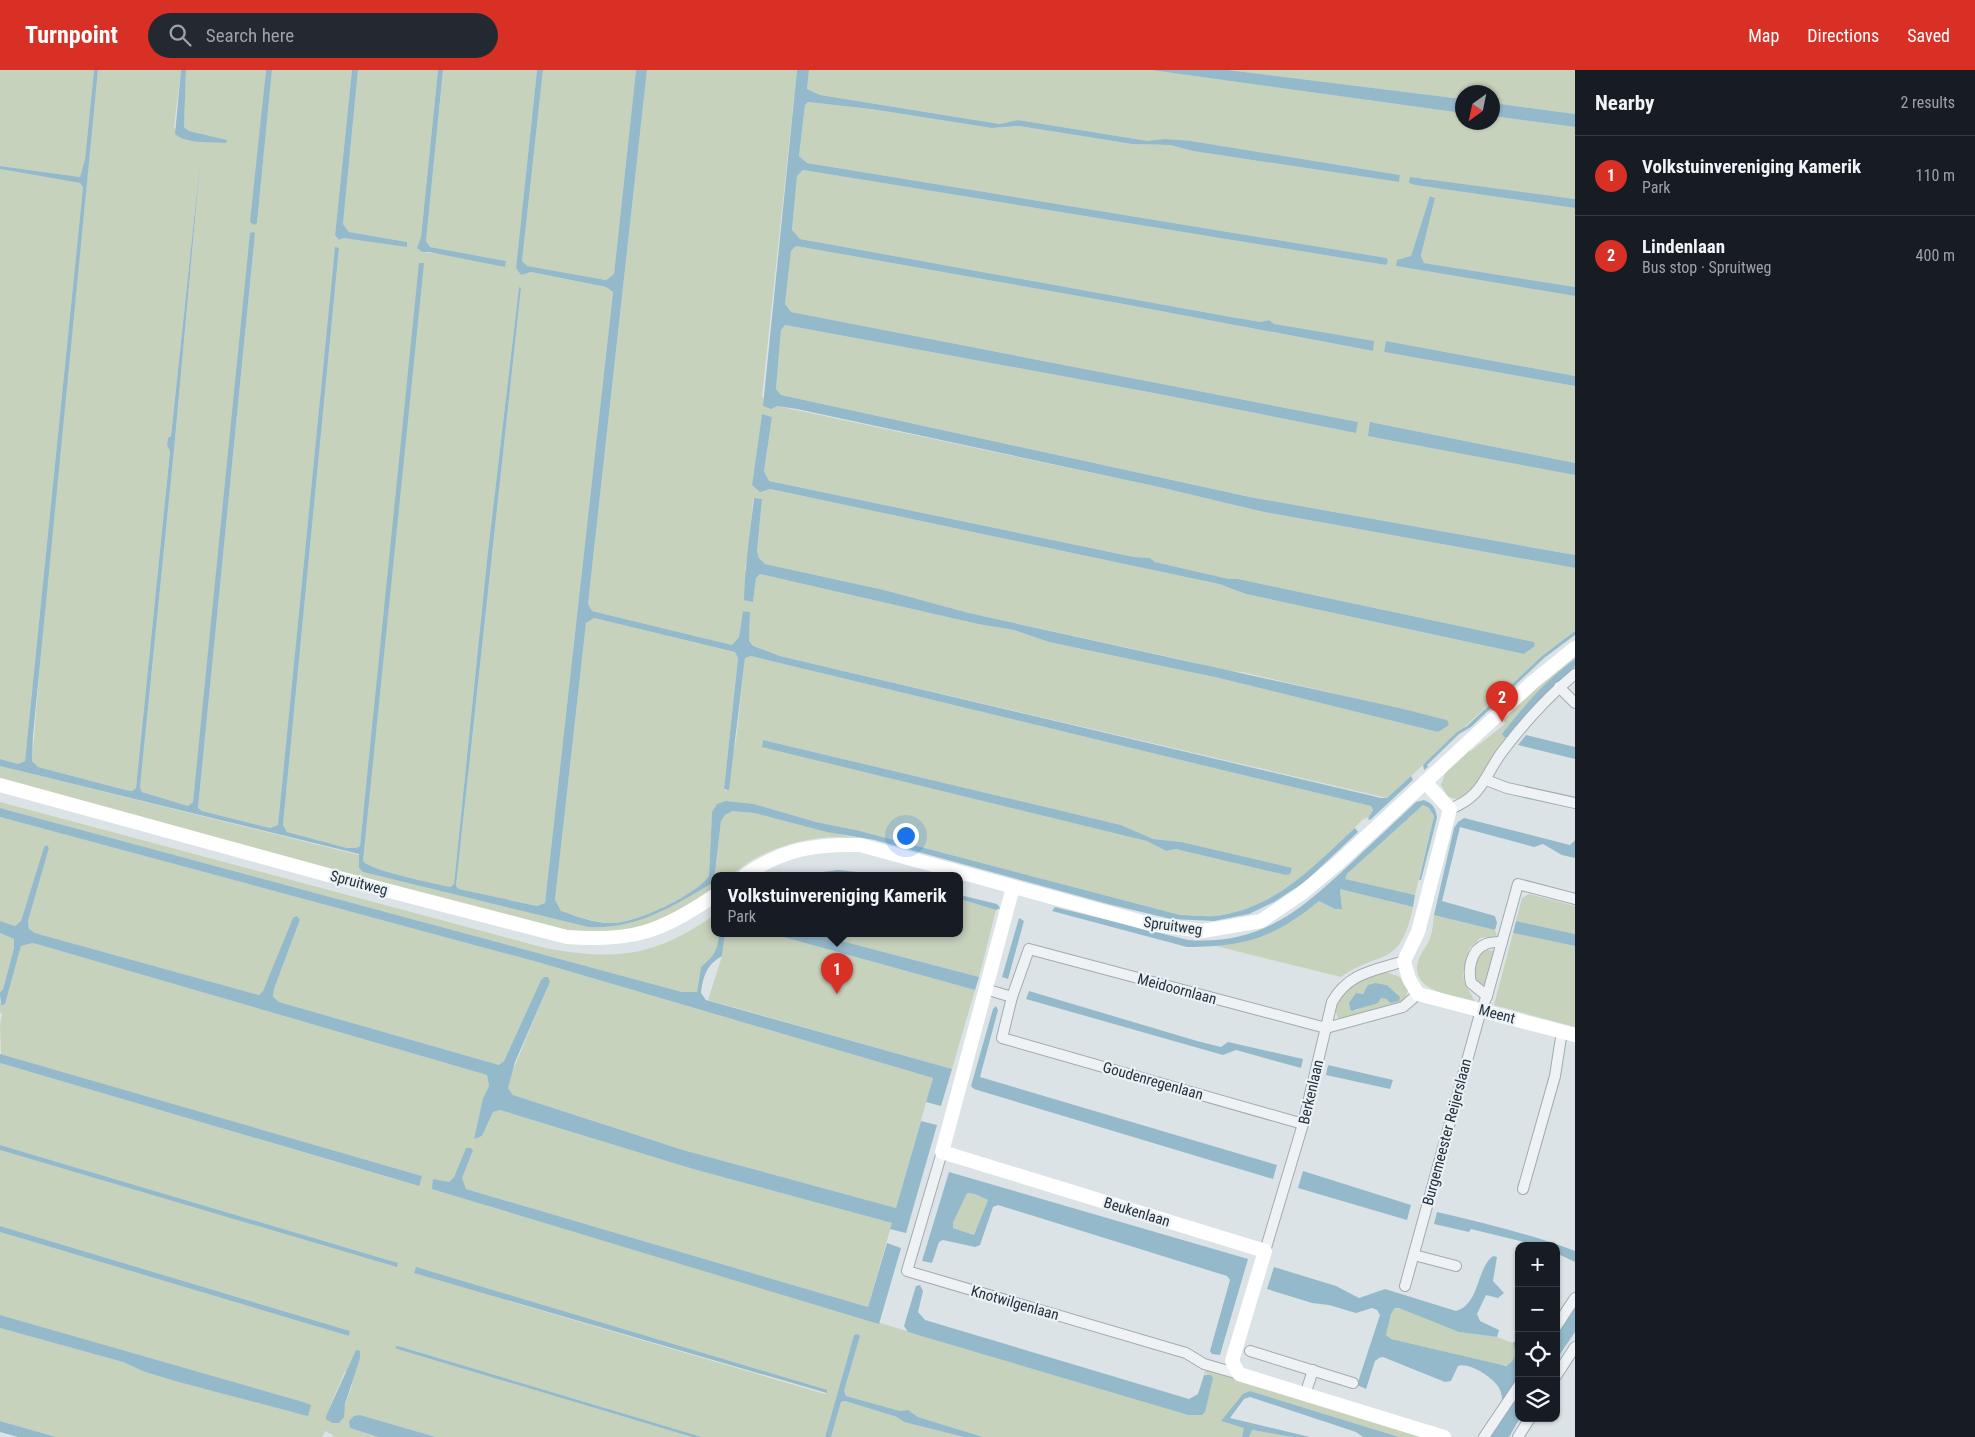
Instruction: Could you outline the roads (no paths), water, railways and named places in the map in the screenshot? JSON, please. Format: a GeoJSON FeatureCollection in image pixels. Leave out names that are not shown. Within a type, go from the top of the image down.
{"type":"FeatureCollection","features":[{"type":"Feature","properties":{"kind":"main road","name":"Spruitweg"},"geometry":{"type":"LineString","coordinates":[[963,874],[1150,924],[1194,930],[1232,928],[1261,921],[1302,893],[1533,682],[1575,648]]}},
{"type":"Feature","properties":{"kind":"main road"},"geometry":{"type":"LineString","coordinates":[[1418,994],[1406,970],[1404,961],[1418,932],[1450,810],[1425,782]]}},
{"type":"Feature","properties":{"kind":"main road","name":"Spruitweg"},"geometry":{"type":"LineString","coordinates":[[0,785],[329,875],[568,937],[602,940],[639,936],[685,915],[711,898]]}},
{"type":"Feature","properties":{"kind":"main road","name":"Spruitweg"},"geometry":{"type":"LineString","coordinates":[[749,872],[764,862],[791,852],[822,844],[860,845],[956,872]]}},
{"type":"Feature","properties":{"kind":"main road"},"geometry":{"type":"LineString","coordinates":[[942,1152],[1013,888]]}},
{"type":"Feature","properties":{"kind":"main road","name":"Meent"},"geometry":{"type":"LineString","coordinates":[[1418,994],[1568,1033]]}},
{"type":"Feature","properties":{"kind":"main road","name":"Beukenlaan"},"geometry":{"type":"LineString","coordinates":[[942,1152],[1265,1251]]}},
{"type":"Feature","properties":{"kind":"main road"},"geometry":{"type":"LineString","coordinates":[[1265,1251],[1232,1361],[1239,1374],[1444,1437]]}},
{"type":"Feature","properties":{"kind":"street"},"geometry":{"type":"LineString","coordinates":[[1450,810],[1467,802],[1486,780],[1500,754],[1528,719],[1559,686],[1575,674]]}},
{"type":"Feature","properties":{"kind":"street"},"geometry":{"type":"LineString","coordinates":[[1559,686],[1575,703]]}},
{"type":"Feature","properties":{"kind":"street"},"geometry":{"type":"LineString","coordinates":[[1486,780],[1508,788],[1575,802]]}},
{"type":"Feature","properties":{"kind":"street","name":"Burgemeester Reijerslaan"},"geometry":{"type":"LineString","coordinates":[[1405,1286],[1481,1010],[1487,996],[1518,884],[1575,899]]}},
{"type":"Feature","properties":{"kind":"street"},"geometry":{"type":"LineString","coordinates":[[1487,996],[1471,984],[1470,965],[1475,954],[1484,944],[1502,942]]}},
{"type":"Feature","properties":{"kind":"street","name":"Meidoornlaan"},"geometry":{"type":"LineString","coordinates":[[1012,997],[1029,949],[1326,1028]]}},
{"type":"Feature","properties":{"kind":"street","name":"Berkenlaan"},"geometry":{"type":"LineString","coordinates":[[1265,1251],[1303,1124],[1332,1002],[1345,984],[1352,978],[1404,961]]}},
{"type":"Feature","properties":{"kind":"street"},"geometry":{"type":"LineString","coordinates":[[985,989],[1012,997]]}},
{"type":"Feature","properties":{"kind":"street"},"geometry":{"type":"LineString","coordinates":[[1326,1028],[1404,1007],[1418,994]]}},
{"type":"Feature","properties":{"kind":"street","name":"Goudenregenlaan"},"geometry":{"type":"LineString","coordinates":[[1012,997],[1002,1038],[1303,1124]]}},
{"type":"Feature","properties":{"kind":"street"},"geometry":{"type":"LineString","coordinates":[[1523,1189],[1568,1033]]}},
{"type":"Feature","properties":{"kind":"street","name":"Knotwilgenlaan"},"geometry":{"type":"LineString","coordinates":[[942,1152],[908,1271],[1186,1353],[1204,1364],[1239,1374]]}},
{"type":"Feature","properties":{"kind":"street"},"geometry":{"type":"LineString","coordinates":[[1414,1255],[1456,1266]]}},
{"type":"Feature","properties":{"kind":"street"},"geometry":{"type":"LineString","coordinates":[[1560,1322],[1575,1298]]}},
{"type":"Feature","properties":{"kind":"street"},"geometry":{"type":"LineString","coordinates":[[1560,1370],[1575,1347]]}},
{"type":"Feature","properties":{"kind":"street"},"geometry":{"type":"LineString","coordinates":[[1250,1351],[1353,1383]]}},
{"type":"Feature","properties":{"kind":"street"},"geometry":{"type":"LineString","coordinates":[[1305,1395],[1313,1370]]}},
{"type":"Feature","properties":{"kind":"street"},"geometry":{"type":"LineString","coordinates":[[1484,1437],[1515,1391]]}},
{"type":"Feature","properties":{"kind":"street"},"geometry":{"type":"LineString","coordinates":[[1518,1437],[1527,1422]]}},
{"type":"Feature","properties":{"kind":"water"},"geometry":{"type":"Polygon","coordinates":[[[94,70],[98,70],[33,735],[32,761],[38,767],[126,790],[132,791],[136,788],[170,451],[167,445],[168,438],[171,436],[201,154],[174,450],[140,787],[142,792],[188,806],[193,802],[250,233],[253,232],[255,233],[198,808],[202,811],[270,828],[278,825],[335,247],[339,248],[283,825],[287,832],[347,848],[360,846],[419,263],[424,263],[363,861],[378,869],[404,876],[450,887],[454,884],[487,560],[519,287],[521,288],[456,886],[459,889],[537,906],[545,903],[613,292],[606,287],[531,272],[521,275],[516,268],[537,70],[543,70],[522,261],[527,266],[606,280],[614,274],[636,70],[647,70],[588,604],[592,611],[732,645],[739,637],[743,611],[750,612],[749,641],[753,646],[780,656],[1381,798],[1387,798],[1411,776],[1413,780],[1370,820],[1368,819],[1373,810],[1371,806],[751,656],[745,658],[729,790],[724,789],[738,658],[735,652],[594,618],[586,623],[555,900],[561,911],[586,919],[613,923],[636,918],[665,907],[702,883],[709,876],[712,812],[717,804],[726,801],[754,804],[816,822],[856,830],[1180,915],[1222,915],[1261,903],[1295,882],[1355,828],[1358,832],[1305,882],[1274,902],[1249,914],[1214,921],[1171,919],[1108,904],[875,840],[827,832],[754,813],[732,811],[725,815],[721,821],[715,872],[711,872],[711,884],[654,915],[622,925],[588,927],[363,872],[359,868],[359,854],[0,766],[0,759],[18,764],[25,761],[83,187],[80,183],[0,169],[0,166],[80,177],[85,159],[94,70]]]}},
{"type":"Feature","properties":{"kind":"water"},"geometry":{"type":"Polygon","coordinates":[[[181,70],[186,70],[184,127],[189,131],[227,140],[226,143],[192,141],[175,134],[181,70]]]}},
{"type":"Feature","properties":{"kind":"water"},"geometry":{"type":"Polygon","coordinates":[[[266,70],[272,70],[257,223],[254,225],[250,222],[266,70]]]}},
{"type":"Feature","properties":{"kind":"water"},"geometry":{"type":"Polygon","coordinates":[[[352,70],[358,70],[343,224],[349,232],[407,242],[407,247],[344,238],[339,240],[335,235],[352,70]]]}},
{"type":"Feature","properties":{"kind":"water"},"geometry":{"type":"Polygon","coordinates":[[[438,70],[443,70],[426,241],[430,247],[506,261],[505,267],[422,252],[417,248],[421,237],[438,70]]]}},
{"type":"Feature","properties":{"kind":"water"},"geometry":{"type":"Polygon","coordinates":[[[797,70],[809,70],[807,89],[820,95],[1000,124],[1018,120],[1148,141],[1165,139],[1191,141],[1400,175],[1399,182],[1193,151],[1170,145],[1132,144],[1019,126],[992,128],[871,109],[808,102],[805,105],[799,156],[807,163],[1387,258],[1388,262],[1386,265],[803,170],[797,176],[792,230],[800,239],[1231,317],[1261,322],[1269,320],[1274,324],[1374,341],[1373,351],[1118,303],[796,246],[791,251],[785,304],[791,312],[1358,422],[1356,433],[1154,393],[785,325],[781,330],[776,389],[781,395],[1250,497],[1575,555],[1575,568],[1264,512],[1159,487],[797,409],[777,406],[771,409],[763,406],[797,70]]]}},
{"type":"Feature","properties":{"kind":"water"},"geometry":{"type":"Polygon","coordinates":[[[1151,70],[1228,70],[1455,98],[1455,112],[1151,70]]]}},
{"type":"Feature","properties":{"kind":"water"},"geometry":{"type":"Polygon","coordinates":[[[1500,104],[1575,114],[1575,127],[1500,117],[1500,104]]]}},
{"type":"Feature","properties":{"kind":"water"},"geometry":{"type":"Polygon","coordinates":[[[1410,177],[1575,199],[1575,208],[1415,185],[1409,183],[1410,177]]]}},
{"type":"Feature","properties":{"kind":"water"},"geometry":{"type":"Polygon","coordinates":[[[1430,196],[1435,198],[1421,256],[1424,263],[1575,287],[1575,296],[1396,266],[1397,260],[1411,256],[1430,196]]]}},
{"type":"Feature","properties":{"kind":"water"},"geometry":{"type":"Polygon","coordinates":[[[1386,341],[1575,376],[1575,386],[1384,352],[1386,341]]]}},
{"type":"Feature","properties":{"kind":"water"},"geometry":{"type":"Polygon","coordinates":[[[762,414],[772,417],[764,471],[769,481],[1134,557],[1150,558],[1155,562],[1229,579],[1238,579],[1534,642],[1535,646],[1524,654],[1246,594],[1219,584],[770,489],[760,492],[752,485],[762,414]]]}},
{"type":"Feature","properties":{"kind":"water"},"geometry":{"type":"Polygon","coordinates":[[[1370,422],[1575,463],[1575,475],[1368,436],[1370,422]]]}},
{"type":"Feature","properties":{"kind":"water"},"geometry":{"type":"Polygon","coordinates":[[[754,498],[762,499],[757,551],[759,558],[765,564],[884,590],[969,613],[1399,708],[1447,720],[1449,725],[1438,732],[1219,678],[1049,642],[1014,630],[978,624],[760,574],[756,578],[753,602],[744,600],[754,498]]]}},
{"type":"Feature","properties":{"kind":"water"},"geometry":{"type":"Polygon","coordinates":[[[1575,631],[1575,635],[1544,658],[1471,727],[1459,734],[1424,770],[1423,765],[1457,732],[1467,726],[1542,656],[1575,631]]]}},
{"type":"Feature","properties":{"kind":"water"},"geometry":{"type":"Polygon","coordinates":[[[1575,659],[1575,666],[1532,707],[1507,737],[1504,737],[1502,734],[1536,694],[1575,659]]]}},
{"type":"Feature","properties":{"kind":"water"},"geometry":{"type":"Polygon","coordinates":[[[1526,735],[1575,747],[1575,759],[1518,745],[1526,735]]]}},
{"type":"Feature","properties":{"kind":"water"},"geometry":{"type":"Polygon","coordinates":[[[763,740],[1121,825],[1153,839],[1181,842],[1292,868],[1290,874],[1286,875],[1176,849],[1166,851],[1147,841],[762,747],[763,740]]]}},
{"type":"Feature","properties":{"kind":"water"},"geometry":{"type":"Polygon","coordinates":[[[1424,800],[1434,807],[1437,818],[1421,880],[1419,880],[1434,816],[1429,808],[1423,805],[1347,874],[1345,879],[1415,895],[1413,907],[1340,889],[1342,909],[1335,909],[1319,901],[1287,924],[1258,938],[1207,947],[1187,947],[1052,911],[1055,907],[1188,940],[1214,940],[1236,937],[1257,931],[1277,922],[1313,897],[1416,802],[1424,800]]]}},
{"type":"Feature","properties":{"kind":"water"},"geometry":{"type":"Polygon","coordinates":[[[0,808],[682,992],[697,992],[701,967],[714,952],[719,937],[724,937],[722,956],[712,963],[704,977],[701,993],[706,1000],[952,1069],[941,1106],[926,1102],[933,1078],[541,963],[0,817],[0,808]]]}},
{"type":"Feature","properties":{"kind":"water"},"geometry":{"type":"Polygon","coordinates":[[[1464,818],[1570,845],[1575,840],[1575,858],[1562,855],[1543,844],[1534,847],[1460,827],[1442,901],[1495,916],[1497,923],[1495,930],[1434,915],[1454,828],[1464,818]]]}},
{"type":"Feature","properties":{"kind":"water"},"geometry":{"type":"Polygon","coordinates":[[[47,845],[49,848],[28,921],[29,929],[35,933],[259,995],[263,991],[293,918],[297,916],[300,920],[274,989],[273,997],[279,1002],[499,1065],[504,1061],[541,980],[544,977],[548,977],[550,982],[515,1062],[508,1088],[513,1095],[683,1150],[896,1208],[921,1121],[937,1125],[906,1233],[890,1229],[892,1223],[693,1169],[500,1110],[493,1112],[482,1136],[474,1139],[483,1098],[489,1086],[487,1075],[33,943],[21,946],[5,1004],[1,1005],[0,993],[3,989],[14,948],[14,939],[0,933],[0,921],[15,926],[21,921],[44,847],[47,845]]]}},
{"type":"Feature","properties":{"kind":"water"},"geometry":{"type":"Polygon","coordinates":[[[838,870],[857,872],[822,872],[838,870]]]}},
{"type":"Feature","properties":{"kind":"water"},"geometry":{"type":"Polygon","coordinates":[[[963,896],[997,904],[1000,908],[996,910],[963,900],[963,896]]]}},
{"type":"Feature","properties":{"kind":"water"},"geometry":{"type":"Polygon","coordinates":[[[1019,918],[1024,921],[1008,979],[1002,977],[1019,918]]]}},
{"type":"Feature","properties":{"kind":"water"},"geometry":{"type":"Polygon","coordinates":[[[1516,921],[1575,934],[1575,946],[1513,933],[1516,921]]]}},
{"type":"Feature","properties":{"kind":"water"},"geometry":{"type":"Polygon","coordinates":[[[783,937],[826,937],[979,977],[975,990],[783,937]]]}},
{"type":"Feature","properties":{"kind":"water"},"geometry":{"type":"Polygon","coordinates":[[[1376,983],[1387,985],[1400,997],[1399,1001],[1390,1003],[1387,999],[1381,998],[1378,1003],[1351,1011],[1349,1003],[1356,993],[1363,994],[1368,985],[1376,983]]]}},
{"type":"Feature","properties":{"kind":"water"},"geometry":{"type":"Polygon","coordinates":[[[1029,991],[1221,1047],[1228,1042],[1303,1059],[1301,1068],[1236,1050],[1223,1055],[1026,999],[1029,991]]]}},
{"type":"Feature","properties":{"kind":"water"},"geometry":{"type":"Polygon","coordinates":[[[996,1006],[998,1010],[980,1077],[1277,1165],[1273,1179],[974,1089],[971,1086],[993,1009],[996,1006]]]}},
{"type":"Feature","properties":{"kind":"water"},"geometry":{"type":"Polygon","coordinates":[[[0,1054],[422,1176],[419,1186],[0,1063],[0,1054]]]}},
{"type":"Feature","properties":{"kind":"water"},"geometry":{"type":"Polygon","coordinates":[[[1328,1065],[1393,1080],[1390,1089],[1326,1075],[1328,1065]]]}},
{"type":"Feature","properties":{"kind":"water"},"geometry":{"type":"Polygon","coordinates":[[[0,1145],[398,1263],[397,1267],[0,1150],[0,1145]]]}},
{"type":"Feature","properties":{"kind":"water"},"geometry":{"type":"Polygon","coordinates":[[[466,1148],[471,1148],[473,1151],[462,1178],[466,1189],[868,1307],[887,1243],[901,1248],[879,1324],[432,1189],[433,1179],[449,1182],[454,1177],[466,1148]]]}},
{"type":"Feature","properties":{"kind":"water"},"geometry":{"type":"Polygon","coordinates":[[[1303,1171],[1411,1205],[1407,1220],[1298,1188],[1303,1171]]]}},
{"type":"Feature","properties":{"kind":"water"},"geometry":{"type":"Polygon","coordinates":[[[949,1172],[1248,1259],[1220,1355],[1212,1354],[1210,1351],[1230,1280],[1227,1276],[998,1205],[993,1207],[980,1245],[975,1247],[943,1240],[939,1242],[932,1263],[922,1261],[949,1172]],[[967,1193],[953,1223],[953,1228],[974,1235],[988,1200],[975,1194],[967,1193]]]}},
{"type":"Feature","properties":{"kind":"water"},"geometry":{"type":"Polygon","coordinates":[[[1437,1212],[1549,1242],[1524,1242],[1471,1229],[1469,1232],[1434,1224],[1437,1212]]]}},
{"type":"Feature","properties":{"kind":"water"},"geometry":{"type":"Polygon","coordinates":[[[0,1226],[350,1331],[349,1336],[0,1232],[0,1226]]]}},
{"type":"Feature","properties":{"kind":"water"},"geometry":{"type":"Polygon","coordinates":[[[1560,1246],[1575,1251],[1575,1262],[1560,1255],[1560,1246]]]}},
{"type":"Feature","properties":{"kind":"water"},"geometry":{"type":"Polygon","coordinates":[[[1493,1256],[1497,1257],[1493,1281],[1504,1293],[1498,1298],[1486,1295],[1477,1314],[1480,1321],[1499,1330],[1497,1337],[1459,1332],[1399,1308],[1395,1308],[1391,1314],[1386,1335],[1391,1339],[1506,1366],[1514,1359],[1515,1353],[1515,1384],[1502,1404],[1500,1390],[1492,1380],[1481,1372],[1463,1365],[1458,1366],[1451,1381],[1445,1382],[1383,1357],[1375,1361],[1366,1389],[1357,1385],[1380,1315],[1377,1310],[1372,1308],[1356,1313],[1329,1305],[1312,1303],[1267,1289],[1274,1267],[1336,1286],[1359,1298],[1385,1289],[1456,1311],[1470,1301],[1483,1269],[1493,1256]]]}},
{"type":"Feature","properties":{"kind":"water"},"geometry":{"type":"Polygon","coordinates":[[[416,1267],[827,1390],[827,1393],[414,1273],[416,1267]]]}},
{"type":"Feature","properties":{"kind":"water"},"geometry":{"type":"Polygon","coordinates":[[[920,1285],[923,1291],[918,1312],[925,1320],[1189,1399],[1198,1394],[1204,1375],[1211,1375],[1213,1378],[1205,1412],[1202,1415],[1188,1415],[908,1332],[904,1326],[916,1286],[920,1285]]]}},
{"type":"Feature","properties":{"kind":"water"},"geometry":{"type":"Polygon","coordinates":[[[1575,1307],[1575,1332],[1560,1354],[1560,1329],[1575,1307]]]}},
{"type":"Feature","properties":{"kind":"water"},"geometry":{"type":"Polygon","coordinates":[[[0,1315],[303,1402],[311,1405],[308,1416],[179,1382],[145,1372],[123,1362],[0,1328],[0,1315]]]}},
{"type":"Feature","properties":{"kind":"water"},"geometry":{"type":"Polygon","coordinates":[[[858,1334],[860,1336],[844,1391],[846,1396],[900,1411],[908,1410],[918,1417],[983,1437],[964,1437],[904,1422],[897,1417],[845,1401],[841,1402],[831,1437],[825,1437],[854,1335],[858,1334]]]}},
{"type":"Feature","properties":{"kind":"water"},"geometry":{"type":"Polygon","coordinates":[[[398,1346],[702,1437],[692,1437],[395,1347],[398,1346]]]}},
{"type":"Feature","properties":{"kind":"water"},"geometry":{"type":"Polygon","coordinates":[[[356,1350],[360,1351],[360,1358],[345,1404],[344,1417],[339,1423],[332,1423],[326,1419],[326,1416],[356,1350]]]}},
{"type":"Feature","properties":{"kind":"water"},"geometry":{"type":"Polygon","coordinates":[[[1250,1391],[1399,1437],[1363,1437],[1356,1432],[1250,1397],[1244,1399],[1230,1418],[1310,1437],[1292,1437],[1252,1430],[1249,1437],[1242,1437],[1244,1428],[1221,1421],[1243,1394],[1250,1391]]]}},
{"type":"Feature","properties":{"kind":"water"},"geometry":{"type":"Polygon","coordinates":[[[1515,1399],[1515,1422],[1518,1422],[1509,1437],[1490,1437],[1515,1399]]]}},
{"type":"Feature","properties":{"kind":"water"},"geometry":{"type":"Polygon","coordinates":[[[360,1415],[436,1437],[378,1437],[350,1428],[349,1421],[354,1416],[360,1415]]]}},
{"type":"Feature","properties":{"kind":"water"},"geometry":{"type":"Polygon","coordinates":[[[0,1421],[56,1437],[18,1437],[0,1432],[0,1421]]]}},
{"type":"Feature","properties":{"kind":"place","name":"Lindenlaan"},"geometry":{"type":"Point","coordinates":[1502,722]}},
{"type":"Feature","properties":{"kind":"place","name":"Volkstuinvereniging Kamerik"},"geometry":{"type":"Point","coordinates":[837,994]}}]}
